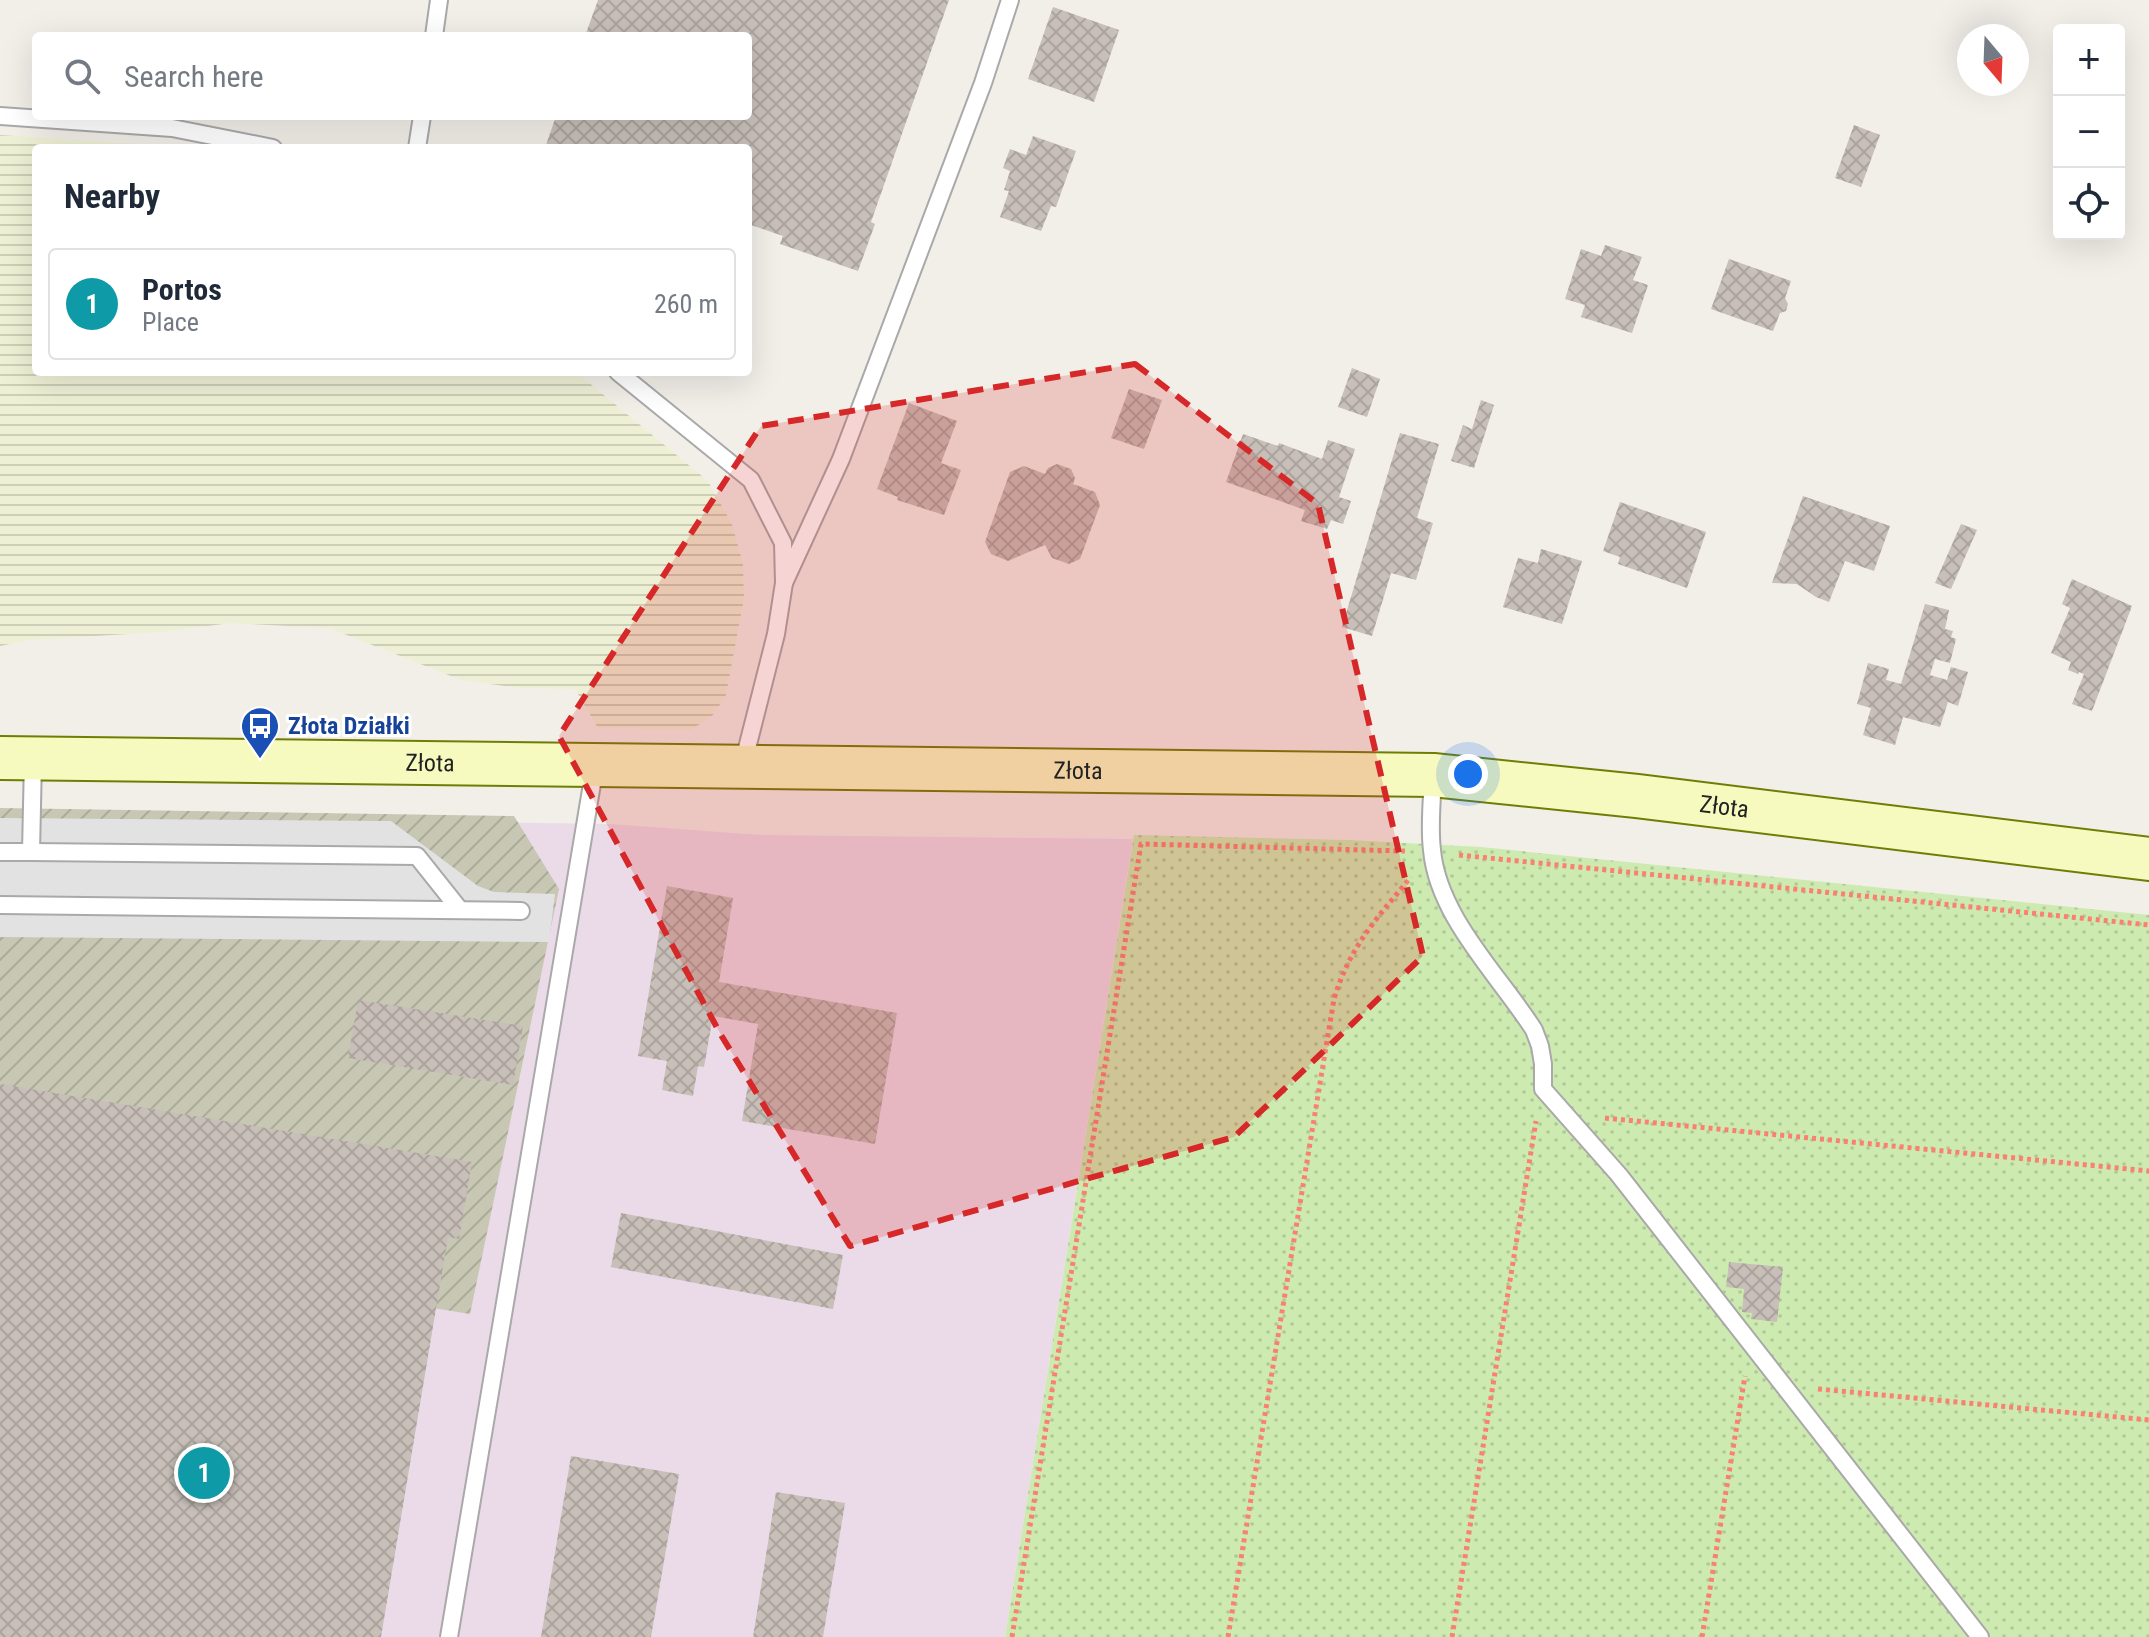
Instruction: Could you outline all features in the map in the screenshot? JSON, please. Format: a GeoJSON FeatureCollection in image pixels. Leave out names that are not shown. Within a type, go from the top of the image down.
{"type":"FeatureCollection","features":[{"type":"Feature","properties":{"kind":"street","name":"Złota"},"geometry":{"type":"LineString","coordinates":[[17,758],[1433,775],[1637,796],[2149,859]]}},
{"type":"Feature","properties":{"kind":"lane"},"geometry":{"type":"LineString","coordinates":[[435,32],[439,0]]}},
{"type":"Feature","properties":{"kind":"lane"},"geometry":{"type":"LineString","coordinates":[[784,583],[841,459],[983,83],[1010,0]]}},
{"type":"Feature","properties":{"kind":"lane"},"geometry":{"type":"LineString","coordinates":[[0,116],[32,118]]}},
{"type":"Feature","properties":{"kind":"lane"},"geometry":{"type":"LineString","coordinates":[[57,120],[172,128],[253,144]]}},
{"type":"Feature","properties":{"kind":"lane"},"geometry":{"type":"LineString","coordinates":[[418,144],[421,120]]}},
{"type":"Feature","properties":{"kind":"lane"},"geometry":{"type":"LineString","coordinates":[[623,376],[751,480],[783,543],[784,583],[776,634],[743,766]]}},
{"type":"Feature","properties":{"kind":"lane"},"geometry":{"type":"LineString","coordinates":[[17,758],[31,852]]}},
{"type":"Feature","properties":{"kind":"lane"},"geometry":{"type":"LineString","coordinates":[[449,1637],[596,764]]}},
{"type":"Feature","properties":{"kind":"lane"},"geometry":{"type":"LineString","coordinates":[[1433,775],[1432,852],[1436,873],[1459,924],[1534,1030],[1541,1055],[1543,1089],[1619,1175],[1980,1637]]}},
{"type":"Feature","properties":{"kind":"lane"},"geometry":{"type":"LineString","coordinates":[[0,852],[417,856],[460,910]]}},
{"type":"Feature","properties":{"kind":"lane"},"geometry":{"type":"LineString","coordinates":[[0,905],[521,911]]}},
{"type":"Feature","properties":{"kind":"path"},"geometry":{"type":"LineString","coordinates":[[1012,1637],[1141,844],[1432,852],[2149,925]]}},
{"type":"Feature","properties":{"kind":"path"},"geometry":{"type":"LineString","coordinates":[[1228,1637],[1334,999],[1341,975],[1366,930],[1432,852]]}},
{"type":"Feature","properties":{"kind":"path"},"geometry":{"type":"LineString","coordinates":[[1452,1637],[1543,1089]]}},
{"type":"Feature","properties":{"kind":"path"},"geometry":{"type":"LineString","coordinates":[[1564,1114],[2149,1171]]}},
{"type":"Feature","properties":{"kind":"path"},"geometry":{"type":"LineString","coordinates":[[1702,1637],[1750,1344]]}},
{"type":"Feature","properties":{"kind":"path"},"geometry":{"type":"LineString","coordinates":[[1781,1385],[2149,1420]]}},
{"type":"Feature","properties":{"kind":"highlighted area"},"geometry":{"type":"Polygon","coordinates":[[[1135,364],[1318,504],[1423,956],[1234,1137],[850,1246],[721,1035],[559,736],[761,426],[1135,364]]]}},
{"type":"Feature","properties":{"kind":"shaded area"},"geometry":{"type":"Polygon","coordinates":[[[0,135],[140,144],[32,144],[32,376],[581,376],[708,481],[732,524],[743,564],[744,598],[726,695],[713,715],[691,730],[598,728],[575,689],[519,688],[461,680],[329,628],[231,623],[161,632],[30,640],[0,646],[0,135]]]}},
{"type":"Feature","properties":{"kind":"shaded area"},"geometry":{"type":"Polygon","coordinates":[[[0,808],[514,816],[559,889],[470,1314],[0,1237],[0,808]]]}},
{"type":"Feature","properties":{"kind":"shaded area"},"geometry":{"type":"Polygon","coordinates":[[[0,815],[611,824],[760,835],[1133,839],[1005,1637],[0,1637],[0,815]]]}},
{"type":"Feature","properties":{"kind":"shaded area"},"geometry":{"type":"Polygon","coordinates":[[[0,818],[391,821],[478,886],[494,892],[555,894],[549,942],[0,937],[0,818]]]}},
{"type":"Feature","properties":{"kind":"green space"},"geometry":{"type":"Polygon","coordinates":[[[1134,835],[1349,840],[1481,847],[2149,915],[2149,1637],[1005,1637],[1134,835]]]}},
{"type":"Feature","properties":{"kind":"building"},"geometry":{"type":"Polygon","coordinates":[[[598,0],[949,0],[871,222],[875,224],[858,271],[780,244],[783,236],[752,225],[752,144],[546,144],[555,120],[752,120],[752,32],[586,32],[598,0]]]}},
{"type":"Feature","properties":{"kind":"building"},"geometry":{"type":"Polygon","coordinates":[[[1053,7],[1119,30],[1094,102],[1028,79],[1053,7]]]}},
{"type":"Feature","properties":{"kind":"building"},"geometry":{"type":"Polygon","coordinates":[[[1854,125],[1880,135],[1861,187],[1835,178],[1854,125]]]}},
{"type":"Feature","properties":{"kind":"building"},"geometry":{"type":"Polygon","coordinates":[[[1033,136],[1076,151],[1056,207],[1051,206],[1041,231],[1000,217],[1009,191],[1004,190],[1010,171],[1003,168],[1010,149],[1026,155],[1033,136]]]}},
{"type":"Feature","properties":{"kind":"building"},"geometry":{"type":"Polygon","coordinates":[[[1605,245],[1642,257],[1633,280],[1648,285],[1632,333],[1581,317],[1585,305],[1565,299],[1581,249],[1601,256],[1605,245]]]}},
{"type":"Feature","properties":{"kind":"building"},"geometry":{"type":"Polygon","coordinates":[[[1729,259],[1791,281],[1785,298],[1788,304],[1786,311],[1780,313],[1773,331],[1711,309],[1729,259]]]}},
{"type":"Feature","properties":{"kind":"building"},"geometry":{"type":"Polygon","coordinates":[[[1352,368],[1380,379],[1367,417],[1338,407],[1352,368]]]}},
{"type":"Feature","properties":{"kind":"building"},"geometry":{"type":"Polygon","coordinates":[[[1129,389],[1162,400],[1144,449],[1111,438],[1129,389]]]}},
{"type":"Feature","properties":{"kind":"building"},"geometry":{"type":"Polygon","coordinates":[[[1481,400],[1494,405],[1474,468],[1451,461],[1463,425],[1472,429],[1481,400]]]}},
{"type":"Feature","properties":{"kind":"building"},"geometry":{"type":"Polygon","coordinates":[[[909,403],[957,421],[941,463],[961,470],[944,515],[897,500],[898,497],[877,489],[909,403]]]}},
{"type":"Feature","properties":{"kind":"building"},"geometry":{"type":"Polygon","coordinates":[[[1400,433],[1439,444],[1417,518],[1433,523],[1416,580],[1391,573],[1372,636],[1342,627],[1400,433]]]}},
{"type":"Feature","properties":{"kind":"building"},"geometry":{"type":"Polygon","coordinates":[[[1243,434],[1322,459],[1328,440],[1355,449],[1339,497],[1351,501],[1343,524],[1331,520],[1327,529],[1301,521],[1305,510],[1226,482],[1243,434]]]}},
{"type":"Feature","properties":{"kind":"building"},"geometry":{"type":"Polygon","coordinates":[[[1057,464],[1071,469],[1075,478],[1073,484],[1095,492],[1100,505],[1080,559],[1069,564],[1052,558],[1045,545],[1008,561],[991,554],[985,542],[1010,472],[1024,466],[1045,474],[1048,468],[1057,464]]]}},
{"type":"Feature","properties":{"kind":"building"},"geometry":{"type":"Polygon","coordinates":[[[1803,496],[1890,526],[1874,571],[1845,561],[1829,602],[1797,584],[1772,583],[1803,496]]]}},
{"type":"Feature","properties":{"kind":"building"},"geometry":{"type":"Polygon","coordinates":[[[1620,502],[1706,532],[1687,588],[1618,564],[1620,557],[1603,551],[1620,502]]]}},
{"type":"Feature","properties":{"kind":"building"},"geometry":{"type":"Polygon","coordinates":[[[1961,524],[1977,530],[1951,589],[1935,583],[1961,524]]]}},
{"type":"Feature","properties":{"kind":"building"},"geometry":{"type":"Polygon","coordinates":[[[1541,549],[1582,561],[1562,624],[1503,607],[1518,558],[1538,563],[1541,549]]]}},
{"type":"Feature","properties":{"kind":"building"},"geometry":{"type":"Polygon","coordinates":[[[2072,579],[2132,606],[2092,711],[2072,704],[2084,674],[2068,670],[2071,662],[2051,653],[2070,608],[2062,604],[2072,579]]]}},
{"type":"Feature","properties":{"kind":"building"},"geometry":{"type":"Polygon","coordinates":[[[1925,604],[1949,610],[1945,629],[1953,631],[1951,637],[1956,639],[1950,663],[1935,659],[1930,675],[1947,680],[1951,667],[1968,672],[1958,706],[1948,702],[1940,727],[1903,717],[1895,745],[1863,735],[1871,708],[1857,704],[1868,663],[1889,669],[1886,680],[1901,684],[1925,604]]]}},
{"type":"Feature","properties":{"kind":"building"},"geometry":{"type":"Polygon","coordinates":[[[667,886],[733,898],[719,982],[897,1013],[875,1144],[742,1121],[758,1024],[713,1016],[704,1067],[698,1066],[693,1096],[662,1090],[667,1061],[638,1056],[667,886]]]}},
{"type":"Feature","properties":{"kind":"building"},"geometry":{"type":"Polygon","coordinates":[[[358,1000],[523,1026],[513,1085],[348,1058],[358,1000]]]}},
{"type":"Feature","properties":{"kind":"building"},"geometry":{"type":"Polygon","coordinates":[[[0,1084],[472,1162],[459,1239],[448,1237],[381,1637],[0,1637],[0,1084]]]}},
{"type":"Feature","properties":{"kind":"building"},"geometry":{"type":"Polygon","coordinates":[[[621,1213],[843,1255],[833,1309],[611,1267],[621,1213]]]}},
{"type":"Feature","properties":{"kind":"building"},"geometry":{"type":"Polygon","coordinates":[[[1729,1262],[1783,1267],[1777,1322],[1751,1319],[1752,1313],[1742,1312],[1744,1289],[1726,1287],[1729,1262]]]}},
{"type":"Feature","properties":{"kind":"building"},"geometry":{"type":"Polygon","coordinates":[[[571,1456],[679,1474],[651,1637],[541,1637],[571,1456]]]}},
{"type":"Feature","properties":{"kind":"building"},"geometry":{"type":"Polygon","coordinates":[[[776,1492],[845,1503],[823,1637],[753,1637],[776,1492]]]}},
{"type":"Feature","properties":{"kind":"place","name":"Złota Działki"},"geometry":{"type":"Point","coordinates":[260,760]}},
{"type":"Feature","properties":{"kind":"place","name":"Portos"},"geometry":{"type":"Point","coordinates":[204,1473]}}]}
